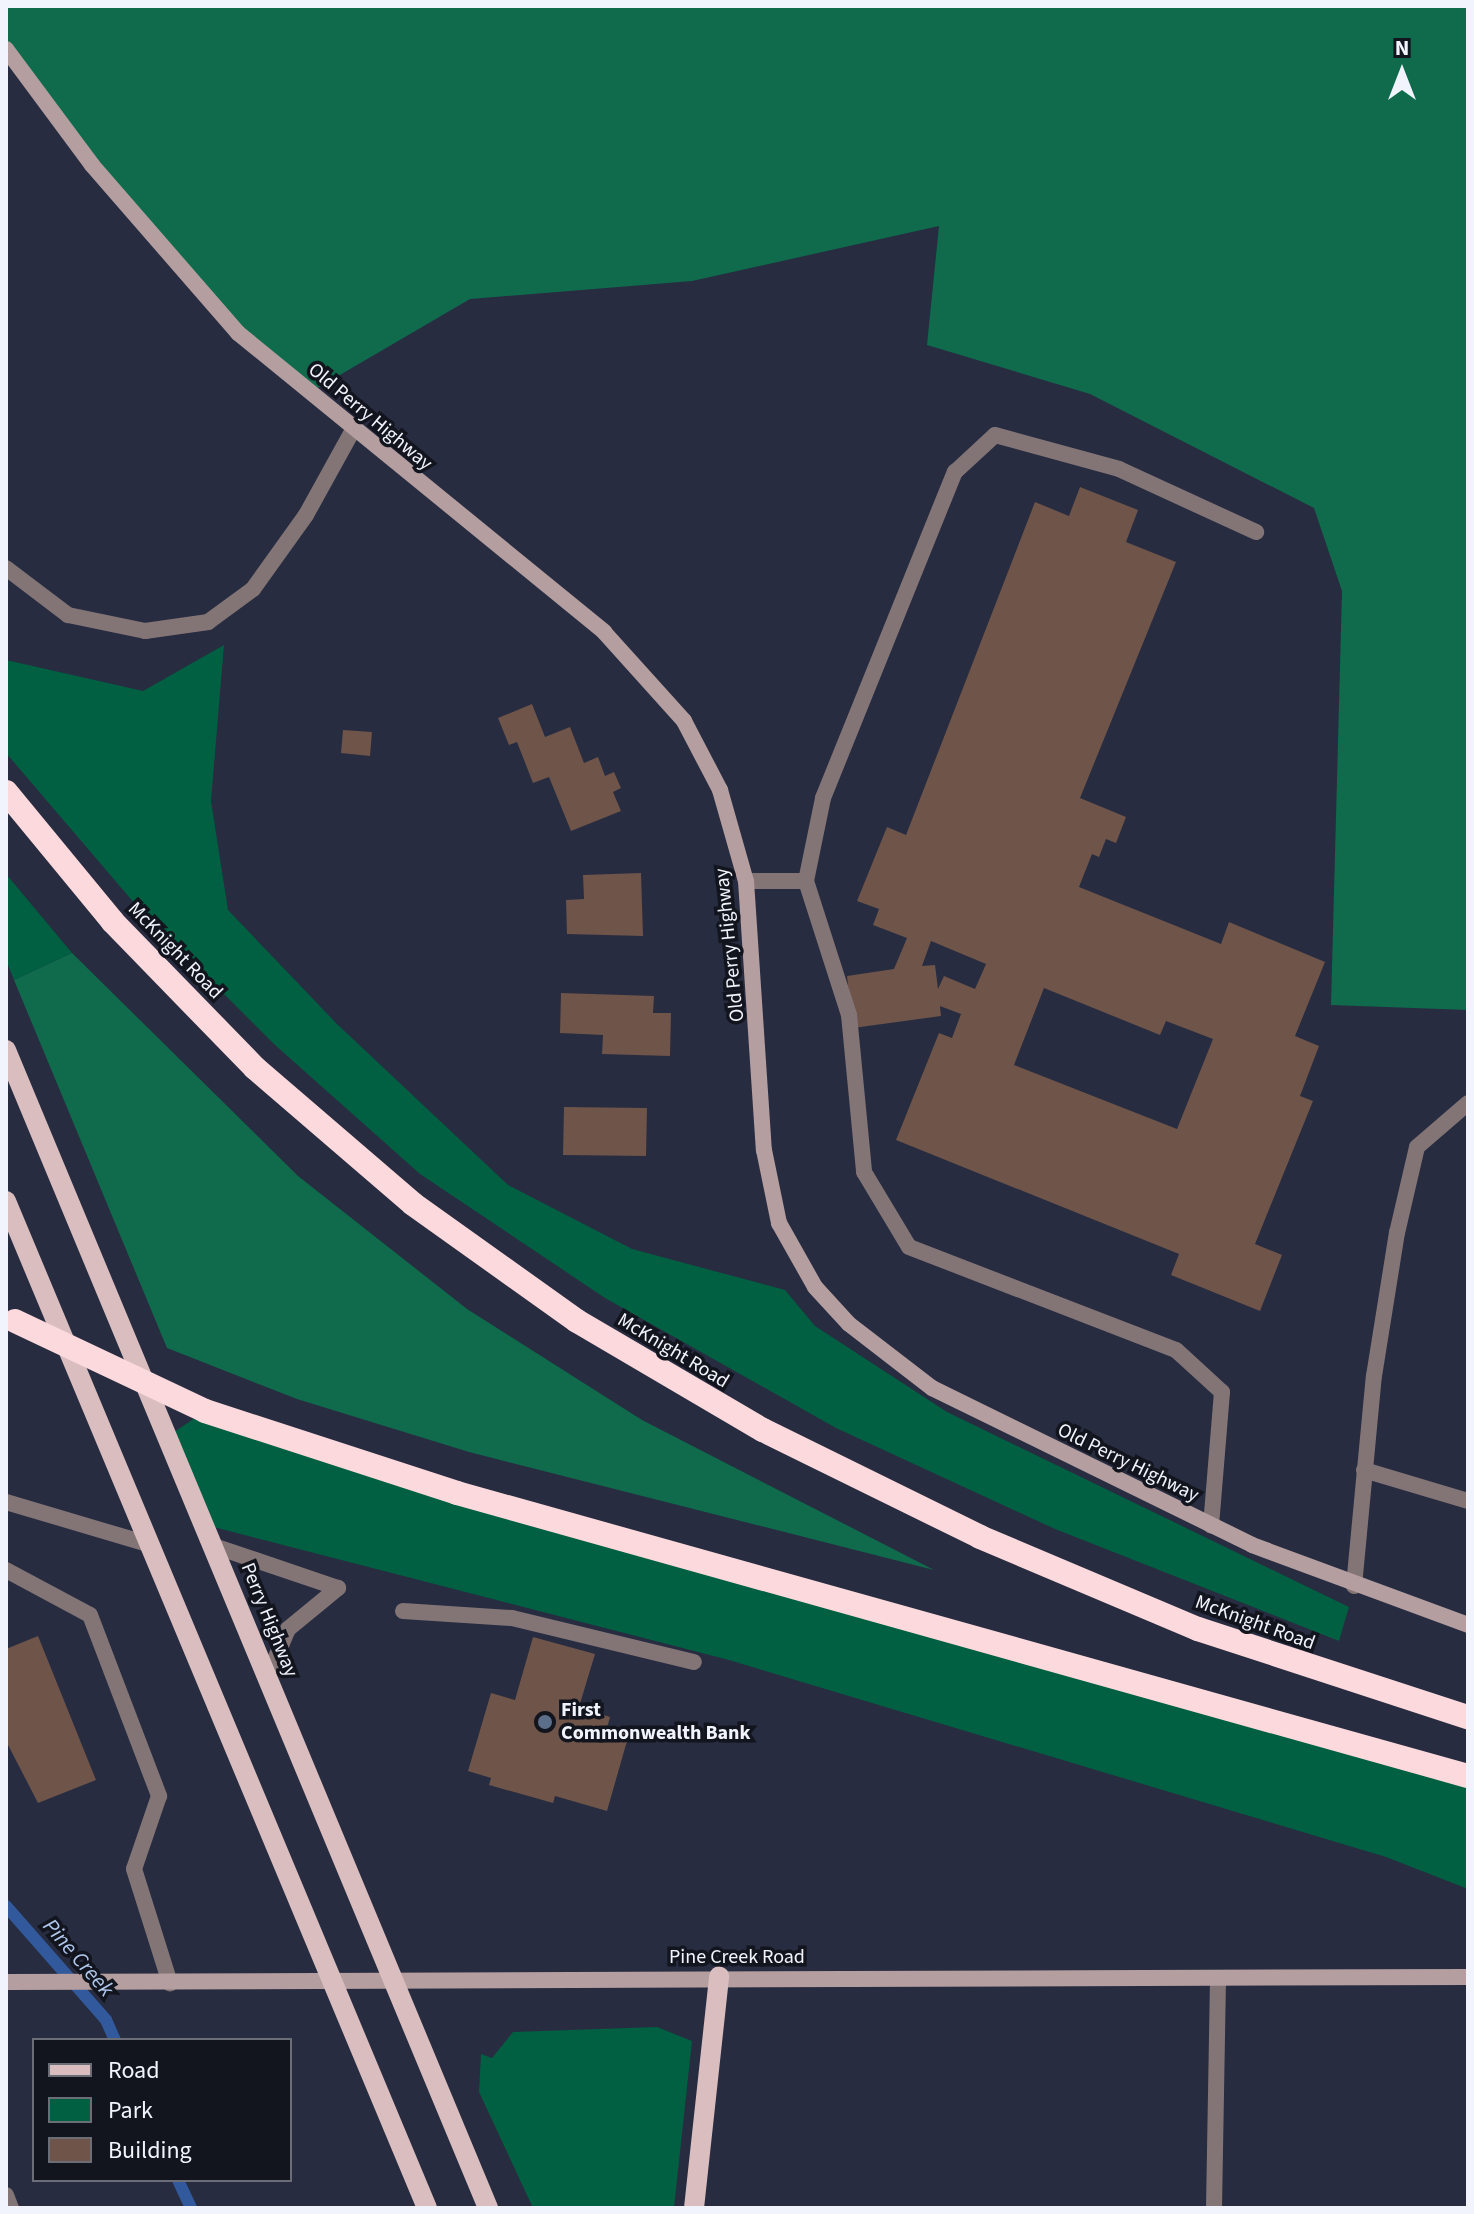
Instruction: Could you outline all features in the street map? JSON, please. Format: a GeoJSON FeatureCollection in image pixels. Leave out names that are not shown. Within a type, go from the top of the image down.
{"type":"FeatureCollection","features":[{"type":"Feature","properties":{"kind":"highway","name":"McKnight Road"},"geometry":{"type":"LineString","coordinates":[[6,792],[113,922],[255,1068],[413,1204],[577,1321],[763,1430],[980,1537],[1198,1629],[1468,1717]]}},
{"type":"Feature","properties":{"kind":"highway"},"geometry":{"type":"LineString","coordinates":[[11,1318],[205,1411],[457,1493],[1147,1681],[1468,1776]]}},
{"type":"Feature","properties":{"kind":"main road","name":"Perry Highway"},"geometry":{"type":"LineString","coordinates":[[6,1050],[488,2208]]}},
{"type":"Feature","properties":{"kind":"main road"},"geometry":{"type":"LineString","coordinates":[[6,1201],[328,1980],[427,2208]]}},
{"type":"Feature","properties":{"kind":"main road"},"geometry":{"type":"LineString","coordinates":[[694,2208],[719,1976]]}},
{"type":"Feature","properties":{"kind":"street","name":"Old Perry Highway"},"geometry":{"type":"LineString","coordinates":[[6,49],[92,165],[238,333],[604,632],[655,684],[720,790],[746,881],[764,1150],[779,1223],[815,1287],[849,1324],[932,1388],[1211,1526],[1354,1586],[1468,1625]]}},
{"type":"Feature","properties":{"kind":"street","name":"Pine Creek Road"},"geometry":{"type":"LineString","coordinates":[[6,1982],[719,1976],[1468,1977]]}},
{"type":"Feature","properties":{"kind":"lane"},"geometry":{"type":"LineString","coordinates":[[6,568],[68,615],[145,631],[208,622],[253,589],[306,515],[353,430]]}},
{"type":"Feature","properties":{"kind":"lane"},"geometry":{"type":"LineString","coordinates":[[1211,1526],[1222,1392],[1176,1350],[909,1247],[864,1172],[849,1015],[806,881],[823,798],[955,472],[995,435],[1119,469],[1256,532]]}},
{"type":"Feature","properties":{"kind":"lane"},"geometry":{"type":"LineString","coordinates":[[746,881],[806,881]]}},
{"type":"Feature","properties":{"kind":"lane"},"geometry":{"type":"LineString","coordinates":[[1354,1586],[1364,1470],[1397,1233],[1417,1147],[1468,1103]]}},
{"type":"Feature","properties":{"kind":"lane"},"geometry":{"type":"LineString","coordinates":[[1364,1470],[1468,1501]]}},
{"type":"Feature","properties":{"kind":"lane"},"geometry":{"type":"LineString","coordinates":[[6,1502],[148,1544]]}},
{"type":"Feature","properties":{"kind":"lane"},"geometry":{"type":"LineString","coordinates":[[211,1545],[338,1588],[288,1629],[267,1678]]}},
{"type":"Feature","properties":{"kind":"lane"},"geometry":{"type":"LineString","coordinates":[[6,1570],[90,1615],[159,1796],[134,1869],[170,1983]]}},
{"type":"Feature","properties":{"kind":"lane"},"geometry":{"type":"LineString","coordinates":[[403,1611],[512,1618],[694,1662]]}},
{"type":"Feature","properties":{"kind":"lane"},"geometry":{"type":"LineString","coordinates":[[1214,2208],[1218,1978]]}},
{"type":"Feature","properties":{"kind":"lane"},"geometry":{"type":"LineString","coordinates":[[6,2195],[11,2208]]}},
{"type":"Feature","properties":{"kind":"green space"},"geometry":{"type":"Polygon","coordinates":[[[6,6],[1468,6],[1468,1010],[1331,1005],[1342,591],[1314,508],[1090,394],[927,345],[939,226],[692,281],[470,299],[309,393],[238,333],[6,49],[6,6]]]}},
{"type":"Feature","properties":{"kind":"green space"},"geometry":{"type":"Polygon","coordinates":[[[224,645],[211,801],[228,910],[337,1024],[508,1185],[632,1249],[785,1290],[815,1326],[947,1412],[1349,1607],[1339,1641],[1055,1529],[836,1428],[605,1298],[420,1174],[275,1045],[141,911],[6,753],[6,660],[143,691],[224,645]]]}},
{"type":"Feature","properties":{"kind":"green space"},"geometry":{"type":"Polygon","coordinates":[[[6,874],[72,953],[14,980],[6,960],[6,874]]]}},
{"type":"Feature","properties":{"kind":"green space"},"geometry":{"type":"Polygon","coordinates":[[[72,953],[298,1176],[467,1309],[642,1420],[934,1570],[469,1452],[297,1399],[167,1348],[14,980],[72,953]]]}},
{"type":"Feature","properties":{"kind":"green space"},"geometry":{"type":"Polygon","coordinates":[[[205,1411],[1468,1776],[1468,1889],[1386,1857],[729,1660],[202,1524],[167,1437],[205,1411]]]}},
{"type":"Feature","properties":{"kind":"green space"},"geometry":{"type":"Polygon","coordinates":[[[657,2027],[692,2041],[674,2208],[533,2208],[479,2092],[481,2054],[492,2058],[513,2032],[657,2027]]]}},
{"type":"Feature","properties":{"kind":"building"},"geometry":{"type":"Polygon","coordinates":[[[1080,487],[1138,510],[1126,542],[1176,562],[1080,798],[1126,817],[1116,843],[1106,839],[1099,857],[1092,854],[1079,887],[1221,944],[1229,922],[1325,962],[1295,1036],[1319,1046],[1300,1096],[1313,1101],[1255,1244],[1282,1255],[1260,1311],[1171,1275],[1179,1254],[896,1140],[939,1033],[952,1038],[961,1014],[940,1006],[941,1016],[853,1028],[847,976],[894,969],[907,938],[873,925],[879,909],[857,901],[887,827],[906,835],[1035,502],[1069,516],[1080,487]],[[931,941],[922,966],[935,965],[938,989],[944,976],[975,989],[986,964],[931,941]],[[1044,988],[1014,1065],[1177,1129],[1213,1039],[1166,1021],[1160,1035],[1044,988]]]}},
{"type":"Feature","properties":{"kind":"building"},"geometry":{"type":"Polygon","coordinates":[[[532,704],[545,737],[570,727],[584,763],[598,757],[605,776],[614,772],[621,788],[613,792],[621,811],[571,831],[549,777],[533,783],[517,742],[509,745],[498,718],[532,704]]]}},
{"type":"Feature","properties":{"kind":"building"},"geometry":{"type":"Polygon","coordinates":[[[343,730],[372,732],[370,756],[341,753],[343,730]]]}},
{"type":"Feature","properties":{"kind":"building"},"geometry":{"type":"Polygon","coordinates":[[[641,873],[643,936],[567,934],[566,900],[584,899],[583,875],[641,873]]]}},
{"type":"Feature","properties":{"kind":"building"},"geometry":{"type":"Polygon","coordinates":[[[561,993],[654,996],[653,1013],[671,1013],[670,1056],[602,1054],[603,1035],[560,1033],[561,993]]]}},
{"type":"Feature","properties":{"kind":"building"},"geometry":{"type":"Polygon","coordinates":[[[564,1107],[647,1108],[646,1156],[563,1155],[564,1107]]]}},
{"type":"Feature","properties":{"kind":"building"},"geometry":{"type":"Polygon","coordinates":[[[38,1636],[96,1780],[38,1803],[6,1741],[6,1649],[38,1636]]]}},
{"type":"Feature","properties":{"kind":"building","name":"First Commonwealth Bank"},"geometry":{"type":"Polygon","coordinates":[[[533,1637],[595,1654],[579,1707],[610,1717],[607,1728],[629,1734],[607,1811],[555,1796],[553,1803],[489,1785],[491,1778],[468,1771],[491,1693],[515,1700],[533,1637]]]}},
{"type":"Feature","properties":{"kind":"waterway","name":"Pine Creek"},"geometry":{"type":"LineString","coordinates":[[6,1906],[106,2020],[114,2038]]}},
{"type":"Feature","properties":{"kind":"waterway","name":"Pine Creek"},"geometry":{"type":"LineString","coordinates":[[179,2182],[191,2208]]}},
{"type":"Feature","properties":{"kind":"place","name":"First Commonwealth Bank"},"geometry":{"type":"Point","coordinates":[545,1722]}}]}
